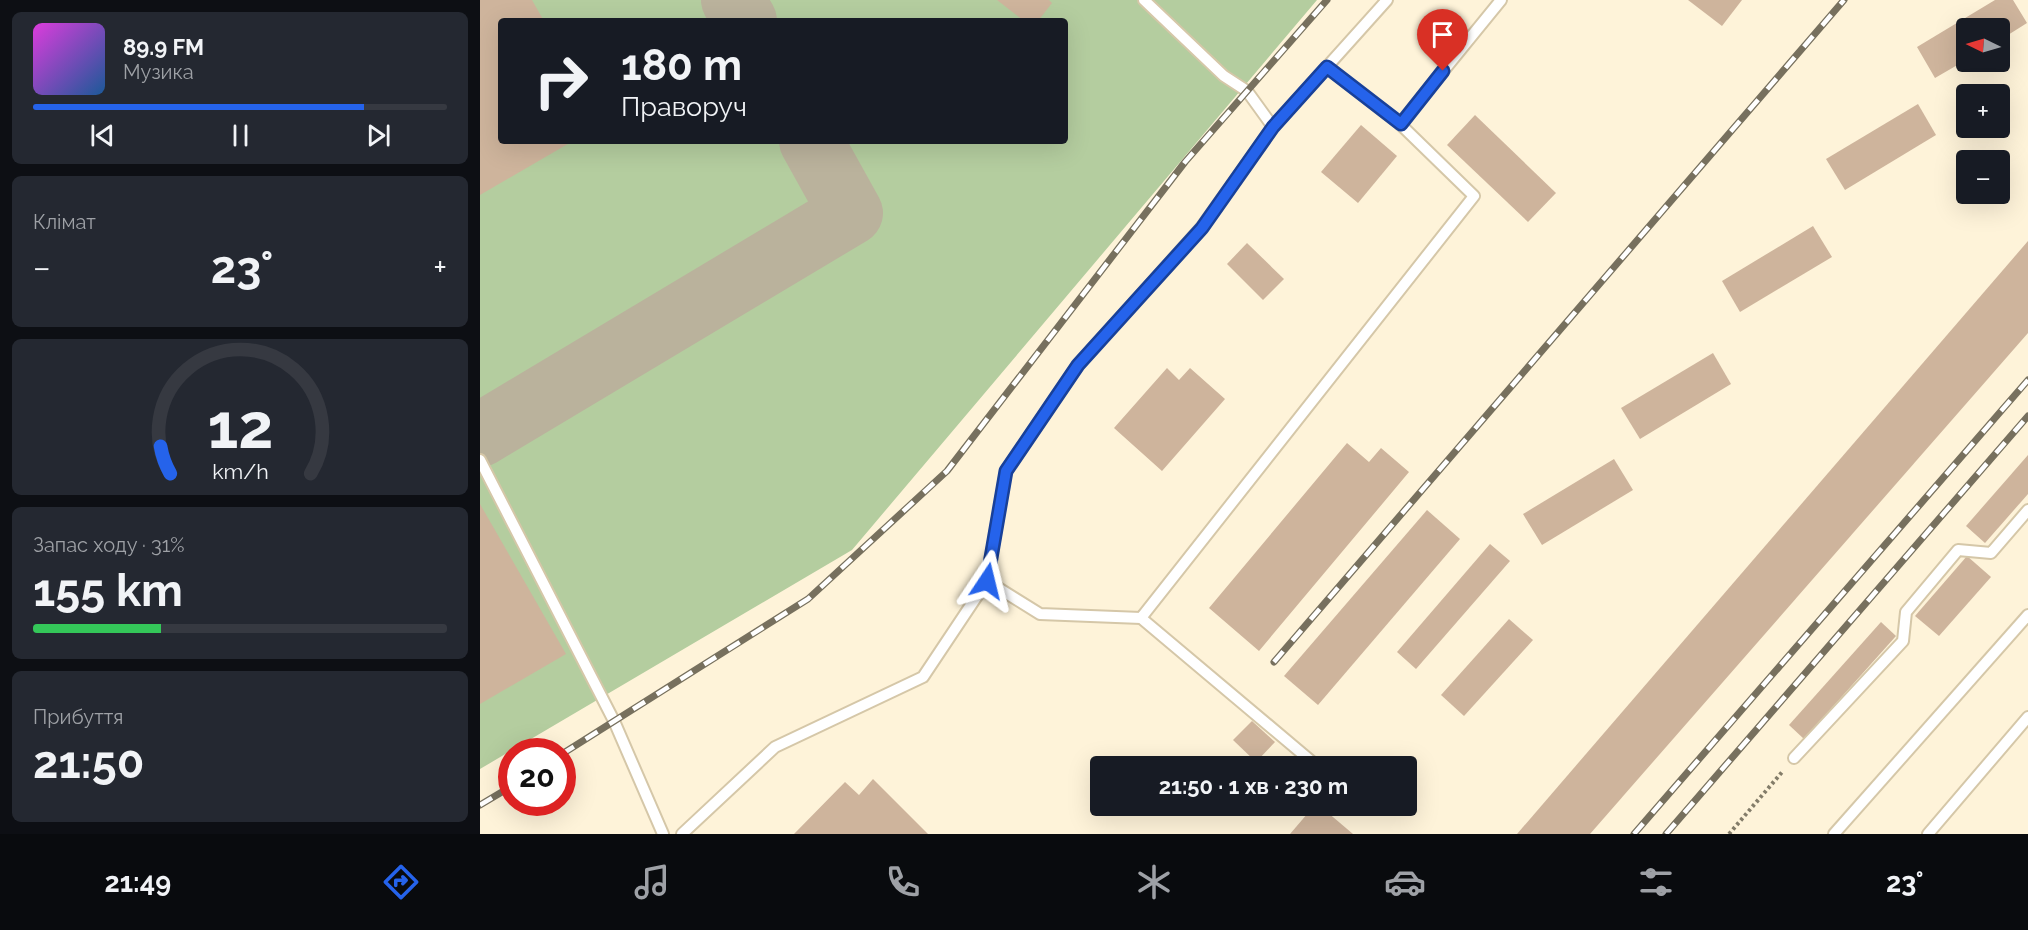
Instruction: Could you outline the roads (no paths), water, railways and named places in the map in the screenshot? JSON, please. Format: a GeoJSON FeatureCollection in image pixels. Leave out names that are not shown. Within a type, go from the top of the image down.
{"type":"FeatureCollection","features":[{"type":"Feature","properties":{"kind":"lane"},"geometry":{"type":"LineString","coordinates":[[1144,0],[1224,76],[1247,91],[1273,127]]}},
{"type":"Feature","properties":{"kind":"lane"},"geometry":{"type":"LineString","coordinates":[[682,834],[775,747],[922,677],[987,581],[1006,471],[1078,365],[1202,228],[1273,127],[1387,0]]}},
{"type":"Feature","properties":{"kind":"lane"},"geometry":{"type":"LineString","coordinates":[[1401,124],[1501,0]]}},
{"type":"Feature","properties":{"kind":"lane"},"geometry":{"type":"LineString","coordinates":[[1141,618],[1474,196],[1401,124],[1327,67]]}},
{"type":"Feature","properties":{"kind":"lane"},"geometry":{"type":"LineString","coordinates":[[480,460],[614,721],[663,834]]}},
{"type":"Feature","properties":{"kind":"lane"},"geometry":{"type":"LineString","coordinates":[[1794,758],[1903,641],[1906,612],[1958,550],[1991,553],[2028,510]]}},
{"type":"Feature","properties":{"kind":"lane"},"geometry":{"type":"LineString","coordinates":[[987,581],[1040,615],[1141,618],[1305,756]]}},
{"type":"Feature","properties":{"kind":"lane"},"geometry":{"type":"LineString","coordinates":[[1834,834],[2028,615]]}},
{"type":"Feature","properties":{"kind":"lane"},"geometry":{"type":"LineString","coordinates":[[1928,834],[2028,717]]}},
{"type":"Feature","properties":{"kind":"railway"},"geometry":{"type":"LineString","coordinates":[[576,745],[808,599],[947,471],[1185,162],[1327,0]]}},
{"type":"Feature","properties":{"kind":"railway"},"geometry":{"type":"LineString","coordinates":[[1274,662],[1844,0]]}},
{"type":"Feature","properties":{"kind":"railway"},"geometry":{"type":"LineString","coordinates":[[1634,834],[2028,380]]}},
{"type":"Feature","properties":{"kind":"railway"},"geometry":{"type":"LineString","coordinates":[[1666,834],[2028,416]]}},
{"type":"Feature","properties":{"kind":"railway"},"geometry":{"type":"LineString","coordinates":[[480,805],[498,794]]}}]}
